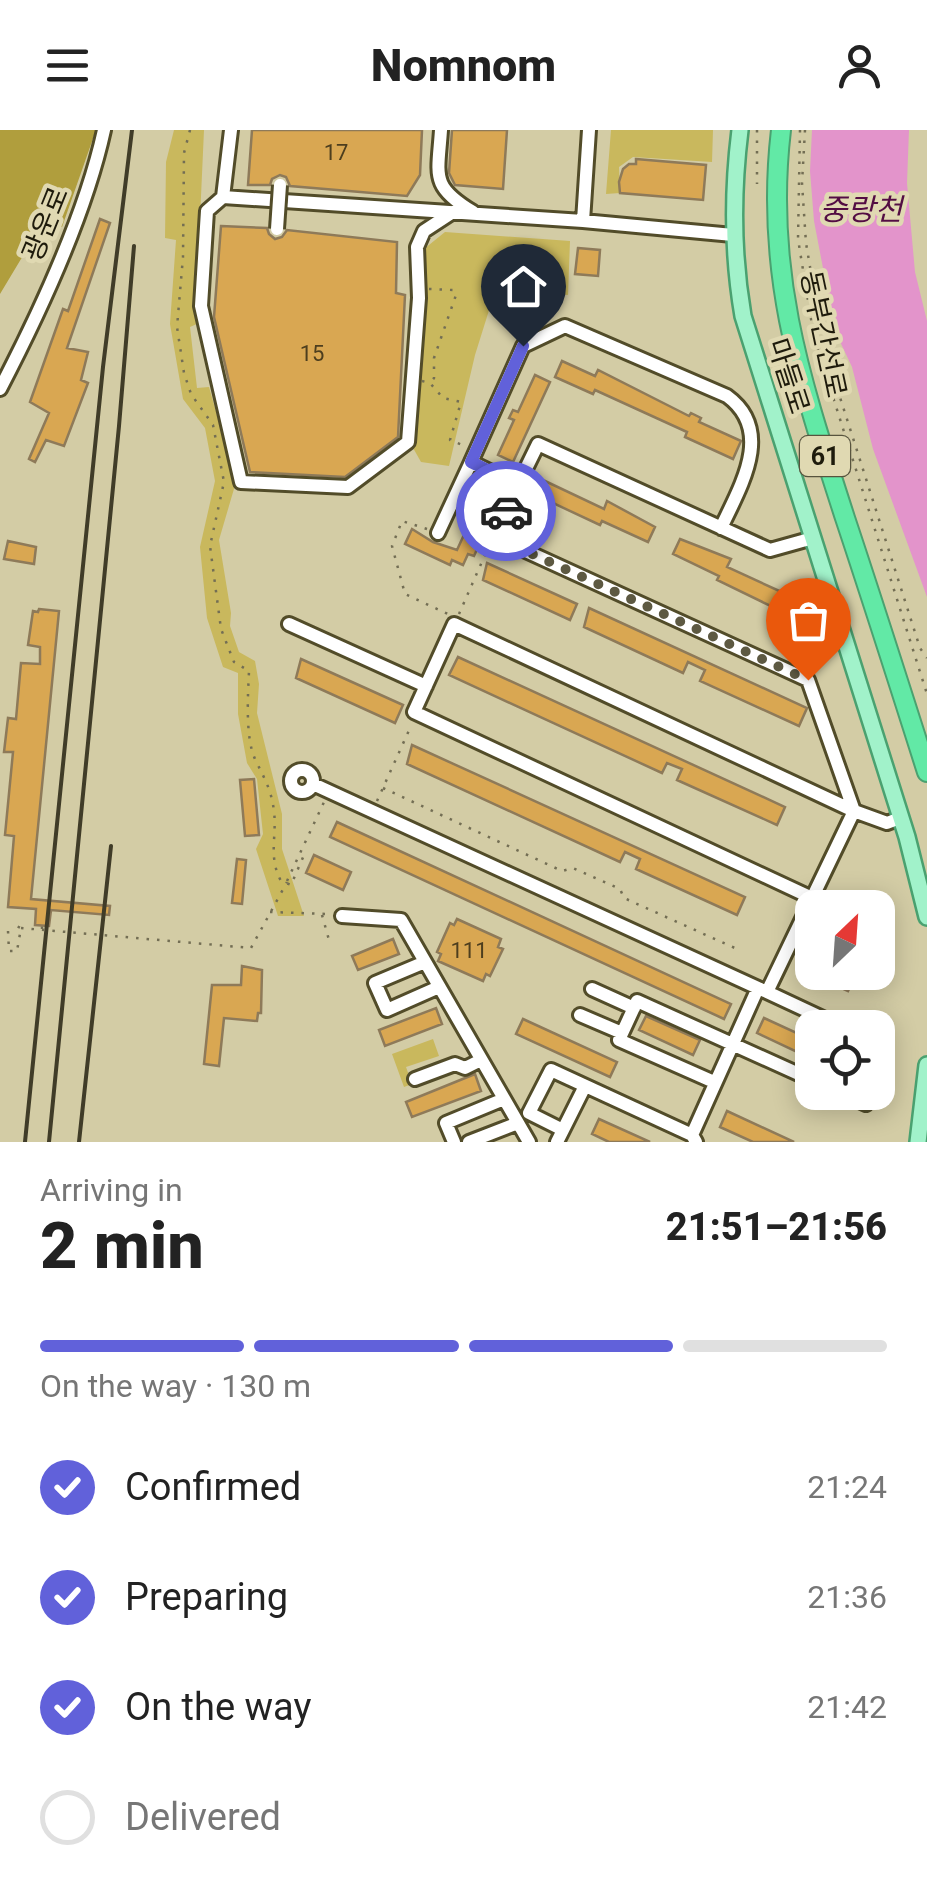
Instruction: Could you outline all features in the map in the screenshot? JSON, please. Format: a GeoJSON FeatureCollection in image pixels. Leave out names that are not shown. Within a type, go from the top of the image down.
{"type":"FeatureCollection","features":[{"type":"Feature","properties":{"kind":"highway","name":"동부간선로"},"geometry":{"type":"LineString","coordinates":[[781,130],[778,238],[797,364],[927,772]]}},
{"type":"Feature","properties":{"kind":"main road","name":"마들로"},"geometry":{"type":"LineString","coordinates":[[740,130],[733,236],[743,316],[900,818],[927,917]]}},
{"type":"Feature","properties":{"kind":"main road"},"geometry":{"type":"LineString","coordinates":[[918,1142],[927,1065]]}},
{"type":"Feature","properties":{"kind":"street","name":"광운로"},"geometry":{"type":"LineString","coordinates":[[0,389],[74,223],[95,168],[104,130]]}},
{"type":"Feature","properties":{"kind":"street"},"geometry":{"type":"LineString","coordinates":[[231,130],[223,197],[208,210],[201,306],[241,482],[348,487],[408,442],[419,298],[417,247]]}},
{"type":"Feature","properties":{"kind":"street"},"geometry":{"type":"LineString","coordinates":[[441,130],[441,187],[475,214]]}},
{"type":"Feature","properties":{"kind":"street"},"geometry":{"type":"LineString","coordinates":[[583,221],[590,130]]}},
{"type":"Feature","properties":{"kind":"street"},"geometry":{"type":"LineString","coordinates":[[277,229],[280,186]]}},
{"type":"Feature","properties":{"kind":"street"},"geometry":{"type":"LineString","coordinates":[[223,197],[583,221],[733,236]]}},
{"type":"Feature","properties":{"kind":"street"},"geometry":{"type":"LineString","coordinates":[[405,385],[417,247],[424,231],[452,212]]}},
{"type":"Feature","properties":{"kind":"street"},"geometry":{"type":"LineString","coordinates":[[438,533],[523,346],[565,326],[728,396],[740,406],[751,436],[752,460],[721,528]]}},
{"type":"Feature","properties":{"kind":"street"},"geometry":{"type":"LineString","coordinates":[[814,538],[770,550],[538,444],[493,536],[808,680],[854,812],[816,890]]}},
{"type":"Feature","properties":{"kind":"street"},"geometry":{"type":"LineString","coordinates":[[471,462],[518,485]]}},
{"type":"Feature","properties":{"kind":"street"},"geometry":{"type":"LineString","coordinates":[[289,624],[426,686]]}},
{"type":"Feature","properties":{"kind":"street"},"geometry":{"type":"LineString","coordinates":[[795,890],[416,714],[454,624],[854,812],[886,823],[900,818]]}},
{"type":"Feature","properties":{"kind":"street"},"geometry":{"type":"LineString","coordinates":[[313,784],[805,1010]]}},
{"type":"Feature","properties":{"kind":"street"},"geometry":{"type":"LineString","coordinates":[[342,916],[401,920],[529,1142]]}},
{"type":"Feature","properties":{"kind":"street"},"geometry":{"type":"LineString","coordinates":[[585,1086],[560,1136],[530,1113],[551,1070],[585,1086],[694,1138],[732,1044],[795,929]]}},
{"type":"Feature","properties":{"kind":"street"},"geometry":{"type":"LineString","coordinates":[[425,962],[376,983],[387,1010],[439,987]]}},
{"type":"Feature","properties":{"kind":"street"},"geometry":{"type":"LineString","coordinates":[[592,990],[634,1008]]}},
{"type":"Feature","properties":{"kind":"street"},"geometry":{"type":"LineString","coordinates":[[714,1082],[619,1040],[637,1001],[795,1072]]}},
{"type":"Feature","properties":{"kind":"street"},"geometry":{"type":"LineString","coordinates":[[580,1015],[622,1033]]}},
{"type":"Feature","properties":{"kind":"street"},"geometry":{"type":"LineString","coordinates":[[416,1079],[455,1064],[465,1068],[481,1060]]}},
{"type":"Feature","properties":{"kind":"street"},"geometry":{"type":"LineString","coordinates":[[454,1142],[446,1123],[504,1100]]}},
{"type":"Feature","properties":{"kind":"street"},"geometry":{"type":"LineString","coordinates":[[469,1142],[518,1122]]}},
{"type":"Feature","properties":{"kind":"path"},"geometry":{"type":"LineString","coordinates":[[190,130],[184,153],[183,258],[177,326],[184,373],[191,394],[213,425],[224,482],[210,546],[220,629],[234,662],[249,671],[248,713],[254,758],[269,784],[274,813],[271,854],[281,880],[290,885],[304,855],[301,854]]}},
{"type":"Feature","properties":{"kind":"path"},"geometry":{"type":"LineString","coordinates":[[757,130],[757,184]]}},
{"type":"Feature","properties":{"kind":"path"},"geometry":{"type":"LineString","coordinates":[[802,130],[806,243],[824,344],[920,648],[927,658]]}},
{"type":"Feature","properties":{"kind":"path"},"geometry":{"type":"LineString","coordinates":[[802,130],[798,239],[814,337],[927,694]]}},
{"type":"Feature","properties":{"kind":"path"},"geometry":{"type":"LineString","coordinates":[[427,289],[453,290],[456,295],[434,358],[434,378],[430,383]]}},
{"type":"Feature","properties":{"kind":"path"},"geometry":{"type":"LineString","coordinates":[[421,381],[430,383],[444,398],[461,402],[450,440],[454,441]]}},
{"type":"Feature","properties":{"kind":"path"},"geometry":{"type":"LineString","coordinates":[[438,533],[402,521],[392,546],[405,594],[457,618],[493,536]]}},
{"type":"Feature","properties":{"kind":"path"},"geometry":{"type":"LineString","coordinates":[[373,812],[416,714]]}},
{"type":"Feature","properties":{"kind":"path"},"geometry":{"type":"LineString","coordinates":[[383,788],[562,871],[573,868],[620,889],[624,898],[737,949]]}},
{"type":"Feature","properties":{"kind":"path"},"geometry":{"type":"LineString","coordinates":[[8,931],[9,951],[17,951],[18,927],[250,948],[301,854],[329,792]]}},
{"type":"Feature","properties":{"kind":"path"},"geometry":{"type":"LineString","coordinates":[[270,912],[321,914],[329,940]]}},
{"type":"Feature","properties":{"kind":"shaded area"},"geometry":{"type":"Polygon","coordinates":[[[0,130],[96,130],[62,227],[51,223],[36,234],[0,294],[0,130]]]}},
{"type":"Feature","properties":{"kind":"shaded area"},"geometry":{"type":"Polygon","coordinates":[[[174,130],[204,130],[196,307],[199,323],[190,327],[197,388],[209,387],[236,482],[219,540],[230,626],[239,652],[255,661],[259,684],[257,713],[282,814],[282,849],[304,916],[278,916],[256,849],[263,834],[257,779],[247,763],[238,714],[238,673],[223,667],[207,618],[200,547],[215,481],[205,428],[183,399],[170,324],[176,240],[165,238],[166,162],[174,130]]]}},
{"type":"Feature","properties":{"kind":"shaded area"},"geometry":{"type":"Polygon","coordinates":[[[611,130],[713,130],[712,162],[633,157],[619,167],[620,193],[606,194],[611,130]]]}},
{"type":"Feature","properties":{"kind":"shaded area"},"geometry":{"type":"Polygon","coordinates":[[[445,232],[570,241],[568,295],[496,288],[475,355],[449,466],[421,462],[412,446],[424,303],[424,249],[445,232]]]}},
{"type":"Feature","properties":{"kind":"shaded area"},"geometry":{"type":"Polygon","coordinates":[[[433,1039],[439,1056],[406,1067],[412,1084],[404,1087],[392,1054],[433,1039]]]}},
{"type":"Feature","properties":{"kind":"water","name":"중랑천"},"geometry":{"type":"Polygon","coordinates":[[[812,130],[909,130],[907,183],[915,272],[927,321],[927,597],[873,449],[852,367],[835,331],[814,221],[812,130]]]}},
{"type":"Feature","properties":{"kind":"building"},"geometry":{"type":"Polygon","coordinates":[[[252,130],[422,130],[420,175],[407,196],[290,186],[286,177],[280,175],[270,185],[248,185],[252,130]]]}},
{"type":"Feature","properties":{"kind":"building"},"geometry":{"type":"Polygon","coordinates":[[[452,130],[507,130],[503,189],[455,185],[449,173],[452,130]]]}},
{"type":"Feature","properties":{"kind":"building"},"geometry":{"type":"Polygon","coordinates":[[[636,159],[706,165],[703,200],[620,193],[623,169],[636,164],[636,159]]]}},
{"type":"Feature","properties":{"kind":"building"},"geometry":{"type":"Polygon","coordinates":[[[100,219],[110,223],[67,348],[88,352],[81,380],[88,383],[64,446],[46,440],[35,462],[29,459],[49,413],[30,402],[100,219]]]}},
{"type":"Feature","properties":{"kind":"building"},"geometry":{"type":"Polygon","coordinates":[[[221,226],[267,228],[275,239],[287,230],[397,242],[396,293],[405,295],[398,437],[345,477],[250,472],[214,317],[221,226]]]}},
{"type":"Feature","properties":{"kind":"building"},"geometry":{"type":"Polygon","coordinates":[[[578,248],[600,250],[598,276],[575,274],[578,248]]]}},
{"type":"Feature","properties":{"kind":"building"},"geometry":{"type":"Polygon","coordinates":[[[562,361],[595,376],[598,370],[689,416],[691,413],[701,418],[699,422],[741,441],[733,459],[685,437],[687,432],[595,390],[593,394],[555,377],[562,361]]]}},
{"type":"Feature","properties":{"kind":"building"},"geometry":{"type":"Polygon","coordinates":[[[535,375],[550,382],[513,462],[498,455],[514,420],[509,418],[513,410],[518,412],[535,375]]]}},
{"type":"Feature","properties":{"kind":"building"},"geometry":{"type":"Polygon","coordinates":[[[545,481],[604,509],[607,501],[655,527],[648,542],[538,496],[545,481]]]}},
{"type":"Feature","properties":{"kind":"building"},"geometry":{"type":"Polygon","coordinates":[[[484,491],[500,498],[474,556],[468,554],[463,565],[452,560],[450,565],[405,544],[412,529],[457,550],[484,491]]]}},
{"type":"Feature","properties":{"kind":"building"},"geometry":{"type":"Polygon","coordinates":[[[680,539],[731,559],[727,567],[786,594],[779,610],[673,554],[680,539]]]}},
{"type":"Feature","properties":{"kind":"building"},"geometry":{"type":"Polygon","coordinates":[[[8,541],[36,547],[34,564],[4,559],[8,541]]]}},
{"type":"Feature","properties":{"kind":"building"},"geometry":{"type":"Polygon","coordinates":[[[487,563],[577,604],[570,620],[483,580],[487,563]]]}},
{"type":"Feature","properties":{"kind":"building"},"geometry":{"type":"Polygon","coordinates":[[[589,608],[807,708],[799,726],[700,681],[705,670],[688,662],[683,673],[584,627],[589,608]]]}},
{"type":"Feature","properties":{"kind":"building"},"geometry":{"type":"Polygon","coordinates":[[[33,611],[59,611],[31,899],[110,906],[109,915],[51,910],[49,926],[35,925],[36,909],[8,907],[14,836],[5,835],[13,752],[4,752],[8,718],[16,719],[21,663],[40,664],[40,647],[28,645],[33,611]]]}},
{"type":"Feature","properties":{"kind":"building"},"geometry":{"type":"Polygon","coordinates":[[[458,657],[785,807],[777,825],[677,780],[682,769],[667,763],[662,773],[449,675],[458,657]]]}},
{"type":"Feature","properties":{"kind":"building"},"geometry":{"type":"Polygon","coordinates":[[[301,659],[403,705],[395,723],[296,678],[301,659]]]}},
{"type":"Feature","properties":{"kind":"building"},"geometry":{"type":"Polygon","coordinates":[[[412,745],[745,897],[737,915],[636,869],[640,859],[625,852],[620,862],[407,764],[412,745]]]}},
{"type":"Feature","properties":{"kind":"building"},"geometry":{"type":"Polygon","coordinates":[[[254,779],[259,835],[245,836],[240,780],[254,779]]]}},
{"type":"Feature","properties":{"kind":"building"},"geometry":{"type":"Polygon","coordinates":[[[337,822],[731,1004],[724,1019],[330,837],[337,822]]]}},
{"type":"Feature","properties":{"kind":"building"},"geometry":{"type":"Polygon","coordinates":[[[314,855],[351,872],[343,890],[306,873],[314,855]]]}},
{"type":"Feature","properties":{"kind":"building"},"geometry":{"type":"Polygon","coordinates":[[[237,859],[246,860],[242,904],[232,903],[237,859]]]}},
{"type":"Feature","properties":{"kind":"building"},"geometry":{"type":"Polygon","coordinates":[[[457,919],[501,939],[498,947],[503,949],[490,976],[486,974],[483,981],[438,961],[441,954],[437,952],[450,923],[454,925],[457,919]]]}},
{"type":"Feature","properties":{"kind":"building"},"geometry":{"type":"Polygon","coordinates":[[[393,939],[399,954],[358,970],[352,956],[393,939]]]}},
{"type":"Feature","properties":{"kind":"building"},"geometry":{"type":"Polygon","coordinates":[[[242,966],[262,970],[261,1013],[257,1021],[224,1018],[219,1066],[204,1064],[212,985],[241,985],[242,966]]]}},
{"type":"Feature","properties":{"kind":"building"},"geometry":{"type":"Polygon","coordinates":[[[436,1008],[442,1024],[385,1046],[379,1030],[436,1008]]]}},
{"type":"Feature","properties":{"kind":"building"},"geometry":{"type":"Polygon","coordinates":[[[646,1016],[700,1040],[693,1055],[639,1030],[646,1016]]]}},
{"type":"Feature","properties":{"kind":"building"},"geometry":{"type":"Polygon","coordinates":[[[764,1018],[795,1032],[795,1051],[757,1033],[764,1018]]]}},
{"type":"Feature","properties":{"kind":"building"},"geometry":{"type":"Polygon","coordinates":[[[523,1019],[617,1062],[610,1077],[516,1034],[523,1019]]]}},
{"type":"Feature","properties":{"kind":"building"},"geometry":{"type":"Polygon","coordinates":[[[475,1074],[481,1091],[412,1117],[406,1102],[475,1074]]]}},
{"type":"Feature","properties":{"kind":"building"},"geometry":{"type":"Polygon","coordinates":[[[727,1111],[794,1142],[753,1142],[720,1127],[727,1111]]]}},
{"type":"Feature","properties":{"kind":"building"},"geometry":{"type":"Polygon","coordinates":[[[599,1119],[650,1142],[609,1142],[592,1134],[599,1119]]]}},
{"type":"Feature","properties":{"kind":"railway"},"geometry":{"type":"LineString","coordinates":[[25,1142],[103,367],[132,130]]}},
{"type":"Feature","properties":{"kind":"railway"},"geometry":{"type":"LineString","coordinates":[[49,1142],[134,246]]}},
{"type":"Feature","properties":{"kind":"railway"},"geometry":{"type":"LineString","coordinates":[[79,1142],[111,846]]}},
{"type":"Feature","properties":{"kind":"way so far"},"geometry":{"type":"LineString","coordinates":[[506,511],[493,536],[808,680]]}},
{"type":"Feature","properties":{"kind":"route"},"geometry":{"type":"LineString","coordinates":[[506,511],[518,485],[471,462],[523,346]]}}]}
